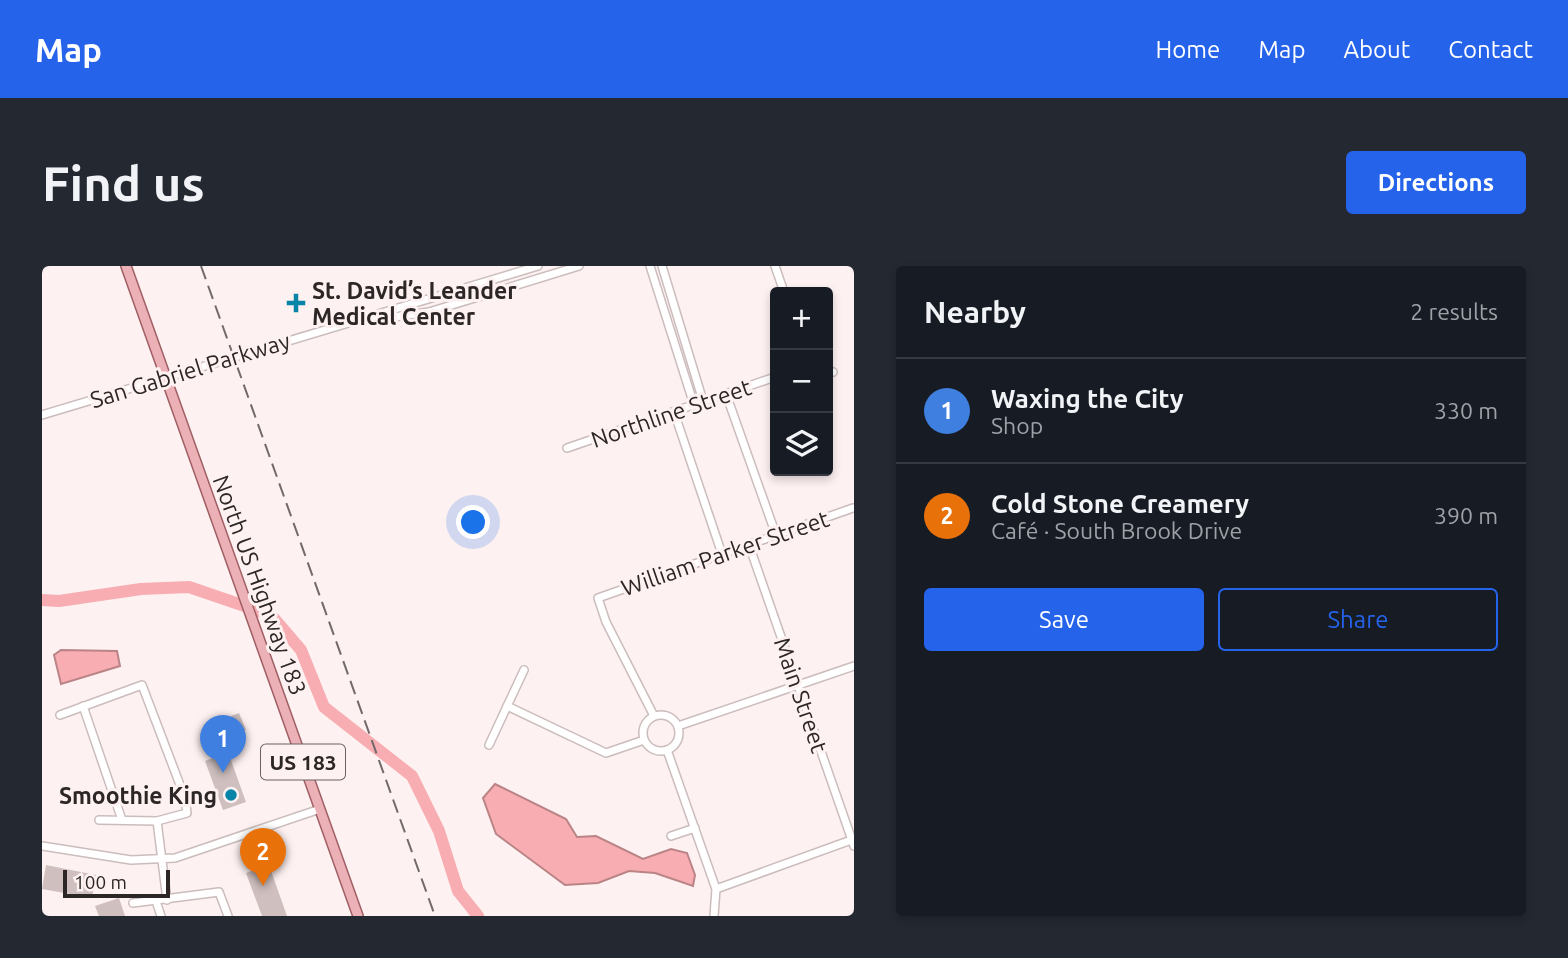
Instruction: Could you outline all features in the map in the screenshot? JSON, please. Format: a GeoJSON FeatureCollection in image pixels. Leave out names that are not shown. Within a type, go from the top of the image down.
{"type":"FeatureCollection","features":[{"type":"Feature","properties":{"kind":"main road","name":"North US Highway 183"},"geometry":{"type":"LineString","coordinates":[[125,266],[358,916]]}},
{"type":"Feature","properties":{"kind":"street","name":"San Gabriel Parkway"},"geometry":{"type":"LineString","coordinates":[[42,415],[538,266]]}},
{"type":"Feature","properties":{"kind":"street","name":"San Gabriel Parkway"},"geometry":{"type":"LineString","coordinates":[[338,326],[429,312],[579,266]]}},
{"type":"Feature","properties":{"kind":"street"},"geometry":{"type":"LineString","coordinates":[[650,266],[694,405]]}},
{"type":"Feature","properties":{"kind":"street"},"geometry":{"type":"LineString","coordinates":[[662,266],[703,401]]}},
{"type":"Feature","properties":{"kind":"street"},"geometry":{"type":"LineString","coordinates":[[775,266],[782,287]]}},
{"type":"Feature","properties":{"kind":"street","name":"Northline Street"},"geometry":{"type":"LineString","coordinates":[[567,449],[770,379]]}},
{"type":"Feature","properties":{"kind":"street"},"geometry":{"type":"LineString","coordinates":[[726,394],[776,535]]}},
{"type":"Feature","properties":{"kind":"street"},"geometry":{"type":"LineString","coordinates":[[674,412],[722,554]]}},
{"type":"Feature","properties":{"kind":"street","name":"William Parker Street"},"geometry":{"type":"LineString","coordinates":[[654,716],[606,622],[598,598],[853,508]]}},
{"type":"Feature","properties":{"kind":"street","name":"Main Street"},"geometry":{"type":"LineString","coordinates":[[749,545],[853,842]]}},
{"type":"Feature","properties":{"kind":"street"},"geometry":{"type":"LineString","coordinates":[[678,726],[854,666]]}},
{"type":"Feature","properties":{"kind":"street"},"geometry":{"type":"LineString","coordinates":[[489,745],[524,670]]}},
{"type":"Feature","properties":{"kind":"street"},"geometry":{"type":"LineString","coordinates":[[60,715],[142,685],[185,798],[187,813],[157,821],[99,820]]}},
{"type":"Feature","properties":{"kind":"street"},"geometry":{"type":"LineString","coordinates":[[83,706],[122,820]]}},
{"type":"Feature","properties":{"kind":"street"},"geometry":{"type":"LineString","coordinates":[[507,706],[606,753],[645,740]]}},
{"type":"Feature","properties":{"kind":"street"},"geometry":{"type":"LineString","coordinates":[[666,715],[678,726],[678,740],[667,750],[652,749],[645,740],[643,729],[654,716],[666,715]]}},
{"type":"Feature","properties":{"kind":"street"},"geometry":{"type":"LineString","coordinates":[[667,750],[716,889],[714,916]]}},
{"type":"Feature","properties":{"kind":"street"},"geometry":{"type":"LineString","coordinates":[[42,846],[131,860],[162,859],[220,845],[320,810]]}},
{"type":"Feature","properties":{"kind":"street"},"geometry":{"type":"LineString","coordinates":[[157,821],[167,900]]}},
{"type":"Feature","properties":{"kind":"street"},"geometry":{"type":"LineString","coordinates":[[671,836],[695,828]]}},
{"type":"Feature","properties":{"kind":"street"},"geometry":{"type":"LineString","coordinates":[[716,889],[853,842]]}},
{"type":"Feature","properties":{"kind":"street"},"geometry":{"type":"LineString","coordinates":[[133,903],[219,892],[228,916]]}},
{"type":"Feature","properties":{"kind":"street"},"geometry":{"type":"LineString","coordinates":[[156,901],[161,916]]}},
{"type":"Feature","properties":{"kind":"shaded area"},"geometry":{"type":"Polygon","coordinates":[[[61,650],[117,651],[120,666],[61,684],[54,655],[61,650]]]}},
{"type":"Feature","properties":{"kind":"shaded area"},"geometry":{"type":"Polygon","coordinates":[[[495,784],[566,819],[577,837],[596,836],[643,859],[671,849],[687,853],[695,875],[693,886],[655,873],[629,871],[598,883],[565,885],[496,834],[483,798],[495,784]]]}},
{"type":"Feature","properties":{"kind":"building"},"geometry":{"type":"Polygon","coordinates":[[[239,713],[246,730],[237,733],[231,716],[239,713]]]}},
{"type":"Feature","properties":{"kind":"building"},"geometry":{"type":"Polygon","coordinates":[[[228,752],[246,802],[223,810],[205,761],[228,752]]]}},
{"type":"Feature","properties":{"kind":"building"},"geometry":{"type":"Polygon","coordinates":[[[46,865],[96,875],[92,898],[42,889],[46,865]]]}},
{"type":"Feature","properties":{"kind":"building"},"geometry":{"type":"Polygon","coordinates":[[[269,865],[287,916],[262,916],[246,873],[269,865]]]}},
{"type":"Feature","properties":{"kind":"building"},"geometry":{"type":"Polygon","coordinates":[[[119,898],[125,916],[99,916],[95,906],[119,898]]]}},
{"type":"Feature","properties":{"kind":"waterway"},"geometry":{"type":"LineString","coordinates":[[42,600],[59,601],[141,589],[189,587],[271,615],[301,650],[324,707],[412,776],[439,831],[458,891],[478,916]]}},
{"type":"Feature","properties":{"kind":"railway"},"geometry":{"type":"LineString","coordinates":[[201,266],[435,916]]}},
{"type":"Feature","properties":{"kind":"place","name":"St. David’s Leander Medical Center"},"geometry":{"type":"Point","coordinates":[296,303]}},
{"type":"Feature","properties":{"kind":"place","name":"Waxing the City"},"geometry":{"type":"Point","coordinates":[223,773]}},
{"type":"Feature","properties":{"kind":"place","name":"Smoothie King"},"geometry":{"type":"Point","coordinates":[231,795]}},
{"type":"Feature","properties":{"kind":"place","name":"Cold Stone Creamery"},"geometry":{"type":"Point","coordinates":[263,886]}}]}
